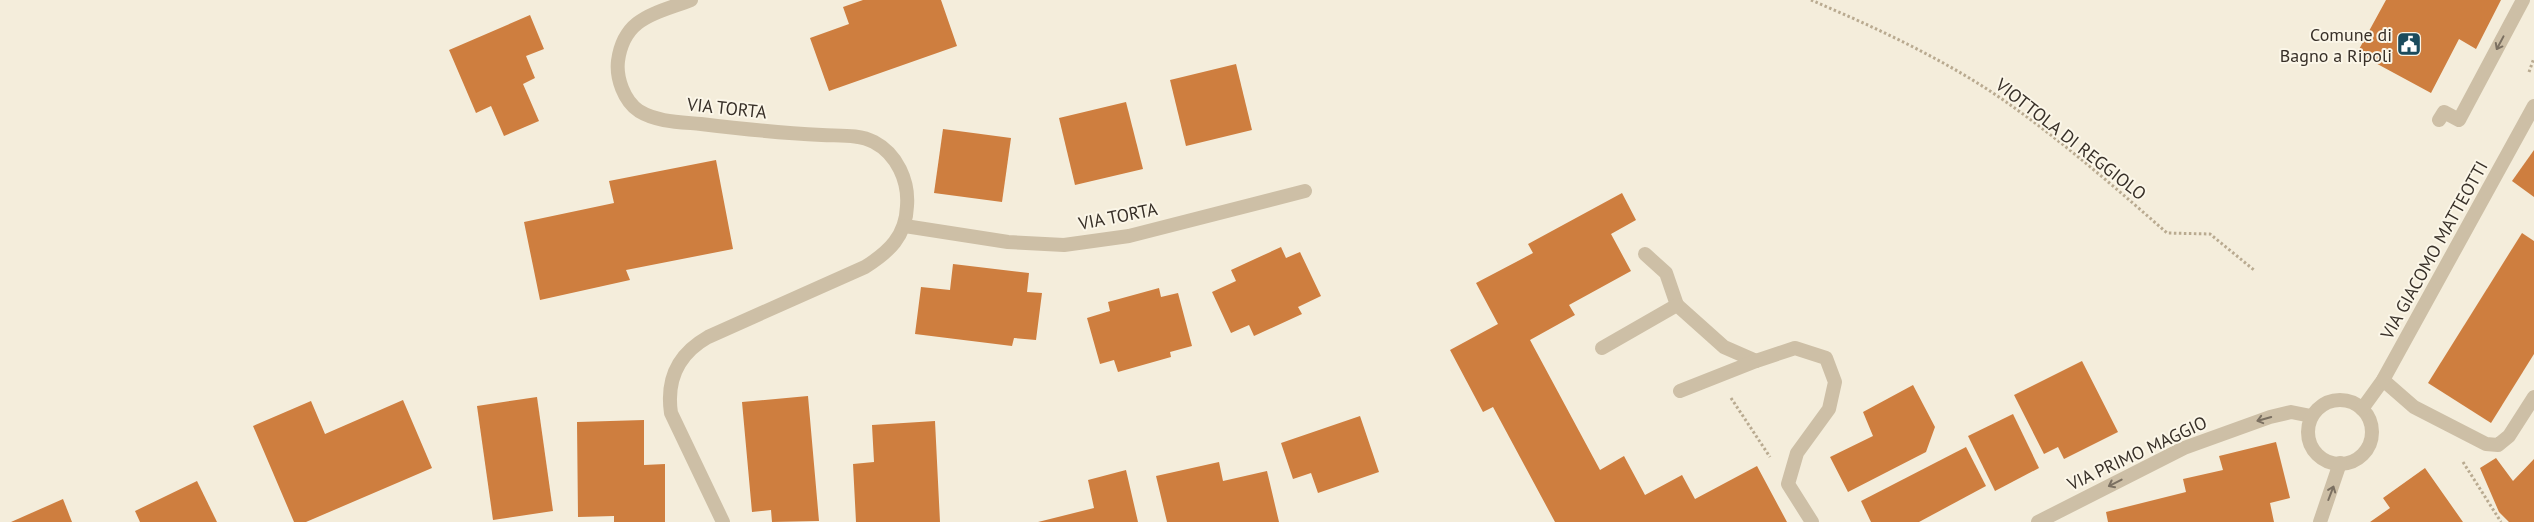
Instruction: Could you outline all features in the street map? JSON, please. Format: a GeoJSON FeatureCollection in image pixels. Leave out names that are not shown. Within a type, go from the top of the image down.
{"type":"FeatureCollection","features":[{"type":"Feature","properties":{"kind":"street","name":"VIA TORTA"},"geometry":{"type":"LineString","coordinates":[[691,0],[646,18],[635,24],[625,35],[619,51],[618,77],[628,100],[637,110],[658,119],[766,132],[849,136],[874,141],[893,157],[901,170],[908,198],[905,226],[890,250],[865,267],[708,337],[692,346],[680,360],[672,376],[669,397],[671,413],[723,522]]}},
{"type":"Feature","properties":{"kind":"street"},"geometry":{"type":"LineString","coordinates":[[2439,120],[2444,112],[2459,120],[2523,0]]}},
{"type":"Feature","properties":{"kind":"street","name":"VIA GIACOMO MATTEOTTI"},"geometry":{"type":"LineString","coordinates":[[2362,409],[2383,380],[2534,106]]}},
{"type":"Feature","properties":{"kind":"street","name":"VIA TORTA"},"geometry":{"type":"LineString","coordinates":[[905,226],[1008,242],[1064,245],[1129,236],[1305,191]]}},
{"type":"Feature","properties":{"kind":"street"},"geometry":{"type":"LineString","coordinates":[[1646,254],[1666,273],[1678,305],[1724,347],[1756,361]]}},
{"type":"Feature","properties":{"kind":"street"},"geometry":{"type":"LineString","coordinates":[[1602,348],[1678,305]]}},
{"type":"Feature","properties":{"kind":"street"},"geometry":{"type":"LineString","coordinates":[[1680,391],[1795,348],[1826,358],[1835,382],[1829,409],[1797,453],[1788,484],[1812,522]]}},
{"type":"Feature","properties":{"kind":"street"},"geometry":{"type":"LineString","coordinates":[[2383,380],[2414,407],[2486,444],[2498,445],[2509,436],[2534,397]]}},
{"type":"Feature","properties":{"kind":"street"},"geometry":{"type":"LineString","coordinates":[[2332,401],[2350,401],[2362,409],[2371,428],[2369,445],[2358,458],[2340,463],[2330,462],[2312,448],[2309,438],[2311,416],[2320,407],[2332,401]]}},
{"type":"Feature","properties":{"kind":"street","name":"VIA PRIMO MAGGIO"},"geometry":{"type":"LineString","coordinates":[[2038,522],[2184,448],[2291,412],[2311,416]]}},
{"type":"Feature","properties":{"kind":"street"},"geometry":{"type":"LineString","coordinates":[[2320,522],[2340,463]]}},
{"type":"Feature","properties":{"kind":"path","name":"VIOTTOLA DI REGGIOLO"},"geometry":{"type":"LineString","coordinates":[[1811,0],[1859,20],[1946,65],[2008,103],[2132,202],[2167,234],[2210,234],[2254,270]]}},
{"type":"Feature","properties":{"kind":"path"},"geometry":{"type":"LineString","coordinates":[[2529,72],[2534,58]]}},
{"type":"Feature","properties":{"kind":"path"},"geometry":{"type":"LineString","coordinates":[[2461,459],[2501,522]]}},
{"type":"Feature","properties":{"kind":"building"},"geometry":{"type":"Polygon","coordinates":[[[863,0],[941,0],[957,46],[829,91],[810,38],[849,24],[843,7],[863,0]]]}},
{"type":"Feature","properties":{"kind":"building","name":"Comune di Bagno a Ripoli"},"geometry":{"type":"Polygon","coordinates":[[[2386,0],[2501,0],[2476,49],[2459,39],[2431,93],[2357,53],[2386,0]]]}},
{"type":"Feature","properties":{"kind":"building"},"geometry":{"type":"Polygon","coordinates":[[[530,15],[544,49],[526,56],[535,78],[523,84],[539,121],[504,136],[491,106],[476,113],[449,50],[530,15]]]}},
{"type":"Feature","properties":{"kind":"building"},"geometry":{"type":"Polygon","coordinates":[[[1236,64],[1252,130],[1186,146],[1170,80],[1236,64]]]}},
{"type":"Feature","properties":{"kind":"building"},"geometry":{"type":"Polygon","coordinates":[[[1126,102],[1143,169],[1075,185],[1059,118],[1126,102]]]}},
{"type":"Feature","properties":{"kind":"building"},"geometry":{"type":"Polygon","coordinates":[[[943,129],[1011,138],[1002,202],[934,193],[943,129]]]}},
{"type":"Feature","properties":{"kind":"building"},"geometry":{"type":"Polygon","coordinates":[[[2534,150],[2534,197],[2512,181],[2534,150]]]}},
{"type":"Feature","properties":{"kind":"building"},"geometry":{"type":"Polygon","coordinates":[[[716,160],[733,249],[626,270],[630,280],[540,300],[524,222],[614,203],[609,181],[716,160]]]}},
{"type":"Feature","properties":{"kind":"building"},"geometry":{"type":"Polygon","coordinates":[[[1622,193],[1636,220],[1611,234],[1631,271],[1569,305],[1575,315],[1530,340],[1600,470],[1624,456],[1645,495],[1682,475],[1695,499],[1757,466],[1787,522],[1555,522],[1493,407],[1483,412],[1450,350],[1498,324],[1476,283],[1533,253],[1528,244],[1622,193]]]}},
{"type":"Feature","properties":{"kind":"building"},"geometry":{"type":"Polygon","coordinates":[[[2522,233],[2534,241],[2534,354],[2491,423],[2428,383],[2522,233]]]}},
{"type":"Feature","properties":{"kind":"building"},"geometry":{"type":"Polygon","coordinates":[[[1281,247],[1286,258],[1300,252],[1321,296],[1298,307],[1302,314],[1254,336],[1249,325],[1231,333],[1212,292],[1236,281],[1231,270],[1281,247]]]}},
{"type":"Feature","properties":{"kind":"building"},"geometry":{"type":"Polygon","coordinates":[[[953,264],[1029,273],[1027,292],[1042,293],[1036,340],[1014,338],[1012,346],[915,334],[921,287],[950,290],[953,264]]]}},
{"type":"Feature","properties":{"kind":"building"},"geometry":{"type":"Polygon","coordinates":[[[1159,288],[1161,297],[1178,293],[1192,346],[1170,352],[1171,357],[1118,372],[1114,360],[1100,364],[1087,318],[1110,311],[1108,302],[1159,288]]]}},
{"type":"Feature","properties":{"kind":"building"},"geometry":{"type":"Polygon","coordinates":[[[2082,361],[2118,432],[2064,459],[2058,447],[2044,454],[2014,395],[2082,361]]]}},
{"type":"Feature","properties":{"kind":"building"},"geometry":{"type":"Polygon","coordinates":[[[1913,385],[1935,427],[1926,452],[1848,492],[1830,457],[1873,436],[1863,412],[1913,385]]]}},
{"type":"Feature","properties":{"kind":"building"},"geometry":{"type":"Polygon","coordinates":[[[808,396],[819,521],[772,522],[771,510],[752,512],[742,402],[808,396]]]}},
{"type":"Feature","properties":{"kind":"building"},"geometry":{"type":"Polygon","coordinates":[[[537,397],[553,511],[493,520],[477,406],[537,397]]]}},
{"type":"Feature","properties":{"kind":"building"},"geometry":{"type":"Polygon","coordinates":[[[403,400],[432,468],[306,522],[294,522],[253,426],[311,401],[325,434],[403,400]]]}},
{"type":"Feature","properties":{"kind":"building"},"geometry":{"type":"Polygon","coordinates":[[[2013,414],[2039,468],[1995,491],[1968,436],[2013,414]]]}},
{"type":"Feature","properties":{"kind":"building"},"geometry":{"type":"Polygon","coordinates":[[[1360,416],[1379,472],[1318,493],[1311,473],[1293,479],[1281,443],[1360,416]]]}},
{"type":"Feature","properties":{"kind":"building"},"geometry":{"type":"Polygon","coordinates":[[[644,420],[644,465],[665,464],[665,522],[614,522],[614,516],[578,517],[577,422],[644,420]]]}},
{"type":"Feature","properties":{"kind":"building"},"geometry":{"type":"Polygon","coordinates":[[[935,421],[940,522],[856,522],[853,464],[874,462],[872,425],[935,421]]]}},
{"type":"Feature","properties":{"kind":"building"},"geometry":{"type":"Polygon","coordinates":[[[2276,442],[2290,498],[2270,503],[2274,522],[2108,522],[2106,512],[2186,492],[2183,479],[2223,470],[2219,456],[2276,442]]]}},
{"type":"Feature","properties":{"kind":"building"},"geometry":{"type":"Polygon","coordinates":[[[1966,447],[1986,486],[1919,522],[1871,522],[1861,501],[1966,447]]]}},
{"type":"Feature","properties":{"kind":"building"},"geometry":{"type":"Polygon","coordinates":[[[2496,458],[2513,481],[2534,459],[2534,522],[2509,522],[2499,512],[2480,468],[2496,458]]]}},
{"type":"Feature","properties":{"kind":"building"},"geometry":{"type":"Polygon","coordinates":[[[1219,462],[1223,481],[1267,471],[1279,522],[1167,522],[1156,476],[1219,462]]]}},
{"type":"Feature","properties":{"kind":"building"},"geometry":{"type":"Polygon","coordinates":[[[2425,468],[2463,522],[2370,522],[2390,508],[2383,498],[2425,468]]]}},
{"type":"Feature","properties":{"kind":"building"},"geometry":{"type":"Polygon","coordinates":[[[1126,470],[1138,522],[1038,522],[1094,508],[1088,480],[1126,470]]]}},
{"type":"Feature","properties":{"kind":"building"},"geometry":{"type":"Polygon","coordinates":[[[197,481],[217,522],[140,522],[135,511],[197,481]]]}},
{"type":"Feature","properties":{"kind":"building"},"geometry":{"type":"Polygon","coordinates":[[[63,499],[72,522],[11,522],[63,499]]]}},
{"type":"Feature","properties":{"kind":"place","name":"Comune di Bagno a Ripoli"},"geometry":{"type":"Point","coordinates":[2409,44]}}]}
